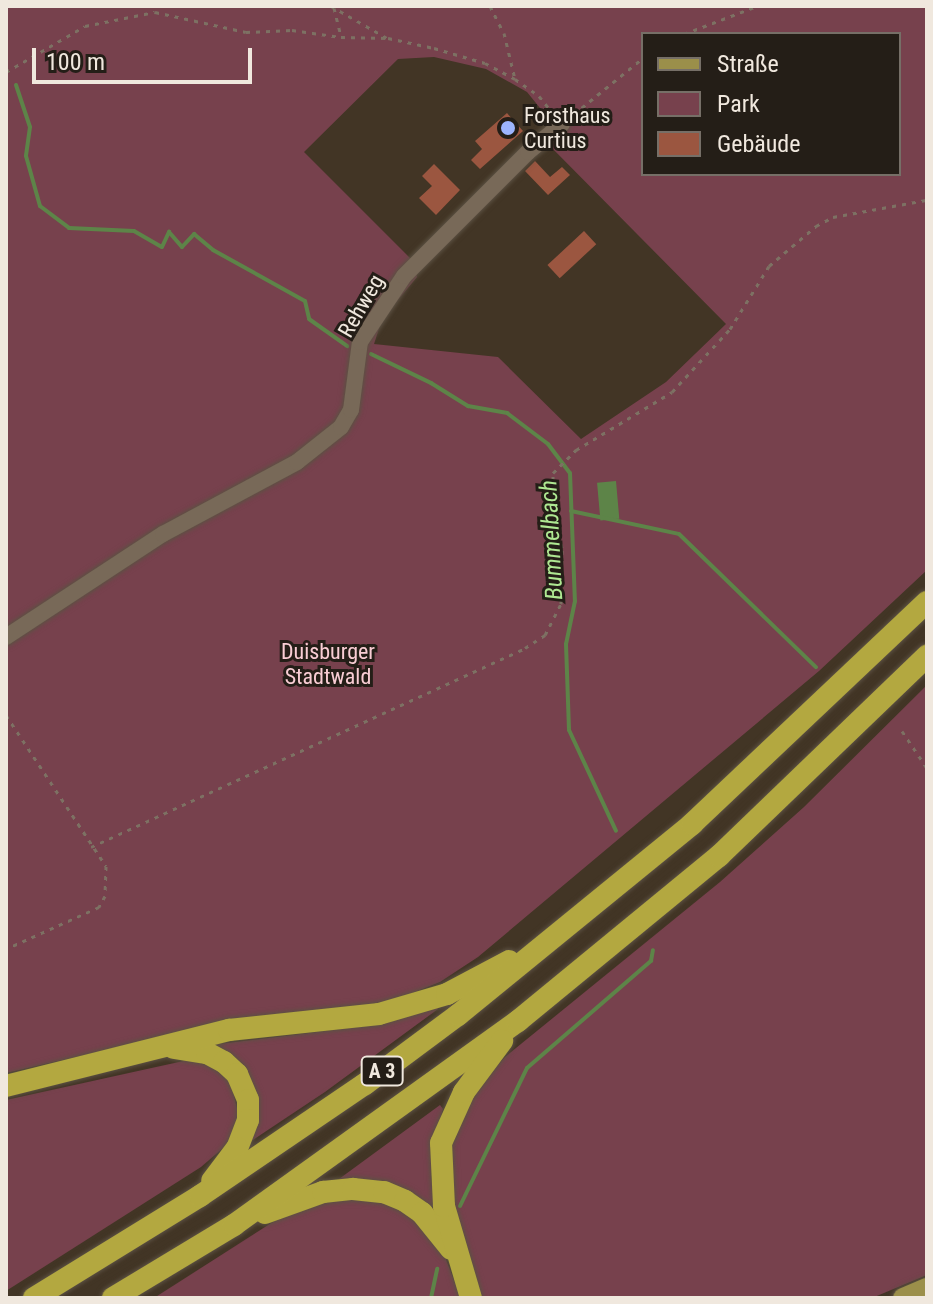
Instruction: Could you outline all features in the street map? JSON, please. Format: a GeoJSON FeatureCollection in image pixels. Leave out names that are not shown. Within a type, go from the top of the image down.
{"type":"FeatureCollection","features":[{"type":"Feature","properties":{"kind":"highway","name":"A 3"},"geometry":{"type":"LineString","coordinates":[[34,1298],[200,1196],[365,1084],[556,937],[692,824],[927,602]]}},
{"type":"Feature","properties":{"kind":"highway","name":"A 3"},"geometry":{"type":"LineString","coordinates":[[113,1298],[234,1225],[518,1021],[719,856],[927,656]]}},
{"type":"Feature","properties":{"kind":"highway"},"geometry":{"type":"LineString","coordinates":[[6,1086],[229,1030],[379,1014],[417,1004],[447,994],[556,937]]}},
{"type":"Feature","properties":{"kind":"highway"},"geometry":{"type":"LineString","coordinates":[[471,1298],[444,1206],[441,1143],[464,1092],[518,1021]]}},
{"type":"Feature","properties":{"kind":"highway"},"geometry":{"type":"LineString","coordinates":[[165,1047],[207,1053],[224,1062],[237,1074],[248,1100],[248,1120],[237,1148],[200,1196]]}},
{"type":"Feature","properties":{"kind":"highway"},"geometry":{"type":"LineString","coordinates":[[234,1225],[323,1192],[353,1189],[384,1192],[422,1213],[441,1233],[459,1261]]}},
{"type":"Feature","properties":{"kind":"main road"},"geometry":{"type":"LineString","coordinates":[[903,1298],[927,1288]]}},
{"type":"Feature","properties":{"kind":"lane","name":"Rehweg"},"geometry":{"type":"LineString","coordinates":[[6,637],[163,534],[297,462],[341,427],[351,410],[360,342],[404,276],[528,152],[562,124]]}},
{"type":"Feature","properties":{"kind":"path"},"geometry":{"type":"LineString","coordinates":[[490,6],[504,33],[515,79]]}},
{"type":"Feature","properties":{"kind":"path"},"geometry":{"type":"LineString","coordinates":[[689,32],[757,6]]}},
{"type":"Feature","properties":{"kind":"path"},"geometry":{"type":"LineString","coordinates":[[332,7],[388,38]]}},
{"type":"Feature","properties":{"kind":"path"},"geometry":{"type":"LineString","coordinates":[[332,7],[341,37]]}},
{"type":"Feature","properties":{"kind":"path"},"geometry":{"type":"LineString","coordinates":[[6,72],[85,26],[155,12],[246,32],[292,30],[341,37],[388,38],[485,63],[539,96],[562,124],[641,60]]}},
{"type":"Feature","properties":{"kind":"path"},"geometry":{"type":"LineString","coordinates":[[91,847],[545,635],[561,604],[562,548],[553,511],[553,473],[576,450],[672,392],[730,329],[769,266],[816,226],[833,217],[927,200]]}},
{"type":"Feature","properties":{"kind":"path"},"geometry":{"type":"LineString","coordinates":[[6,715],[106,866],[105,896],[99,907],[6,949]]}},
{"type":"Feature","properties":{"kind":"path"},"geometry":{"type":"LineString","coordinates":[[902,731],[927,768]]}},
{"type":"Feature","properties":{"kind":"green space","name":"Duisburger Stadtwald"},"geometry":{"type":"Polygon","coordinates":[[[6,6],[927,6],[927,570],[819,671],[478,957],[440,982],[392,1001],[137,1043],[6,1073],[6,6]],[[434,57],[398,59],[304,152],[412,260],[417,277],[382,319],[374,344],[498,357],[581,439],[666,382],[726,324],[548,144],[561,134],[527,92],[486,69],[434,57]]]}},
{"type":"Feature","properties":{"kind":"green space"},"geometry":{"type":"Polygon","coordinates":[[[927,685],[927,1275],[872,1298],[481,1298],[453,1212],[448,1143],[470,1096],[505,1057],[720,882],[804,807],[927,685]]]}},
{"type":"Feature","properties":{"kind":"green space"},"geometry":{"type":"Polygon","coordinates":[[[436,1006],[438,1009],[325,1092],[250,1142],[253,1130],[210,1045],[382,1024],[436,1006]]]}},
{"type":"Feature","properties":{"kind":"green space"},"geometry":{"type":"Polygon","coordinates":[[[188,1060],[218,1068],[230,1079],[239,1117],[229,1143],[201,1167],[6,1291],[6,1100],[188,1060]]]}},
{"type":"Feature","properties":{"kind":"green space"},"geometry":{"type":"Polygon","coordinates":[[[440,1105],[443,1109],[432,1153],[431,1178],[437,1212],[339,1179],[440,1105]]]}},
{"type":"Feature","properties":{"kind":"green space"},"geometry":{"type":"Polygon","coordinates":[[[355,1193],[406,1207],[438,1239],[461,1298],[154,1298],[298,1206],[355,1193]]]}},
{"type":"Feature","properties":{"kind":"shaded area"},"geometry":{"type":"Polygon","coordinates":[[[616,481],[619,519],[600,521],[597,483],[616,481]]]}},
{"type":"Feature","properties":{"kind":"building"},"geometry":{"type":"Polygon","coordinates":[[[507,113],[523,131],[480,169],[471,160],[482,149],[475,141],[507,113]]]}},
{"type":"Feature","properties":{"kind":"building"},"geometry":{"type":"Polygon","coordinates":[[[535,161],[550,177],[562,167],[570,175],[548,195],[525,171],[535,161]]]}},
{"type":"Feature","properties":{"kind":"building"},"geometry":{"type":"Polygon","coordinates":[[[434,164],[460,190],[436,215],[419,198],[432,186],[422,176],[434,164]]]}},
{"type":"Feature","properties":{"kind":"building"},"geometry":{"type":"Polygon","coordinates":[[[584,231],[596,244],[560,278],[547,265],[584,231]]]}},
{"type":"Feature","properties":{"kind":"waterway","name":"Bummelbach"},"geometry":{"type":"LineString","coordinates":[[16,85],[30,127],[26,156],[40,206],[69,228],[134,231],[162,247],[169,232],[182,247],[194,234],[213,250],[305,301],[309,319],[347,346]]}},
{"type":"Feature","properties":{"kind":"waterway","name":"Bummelbach"},"geometry":{"type":"LineString","coordinates":[[371,354],[431,383],[468,406],[507,413],[548,444],[570,473],[575,601],[566,644],[569,730],[616,831]]}},
{"type":"Feature","properties":{"kind":"waterway"},"geometry":{"type":"LineString","coordinates":[[571,511],[679,534],[816,667]]}},
{"type":"Feature","properties":{"kind":"waterway","name":"Bummelbach"},"geometry":{"type":"LineString","coordinates":[[460,1206],[527,1068],[651,961],[653,950]]}},
{"type":"Feature","properties":{"kind":"waterway","name":"Bummelbach"},"geometry":{"type":"LineString","coordinates":[[431,1298],[437,1269]]}},
{"type":"Feature","properties":{"kind":"place","name":"Forsthaus Curtius"},"geometry":{"type":"Point","coordinates":[508,128]}}]}
